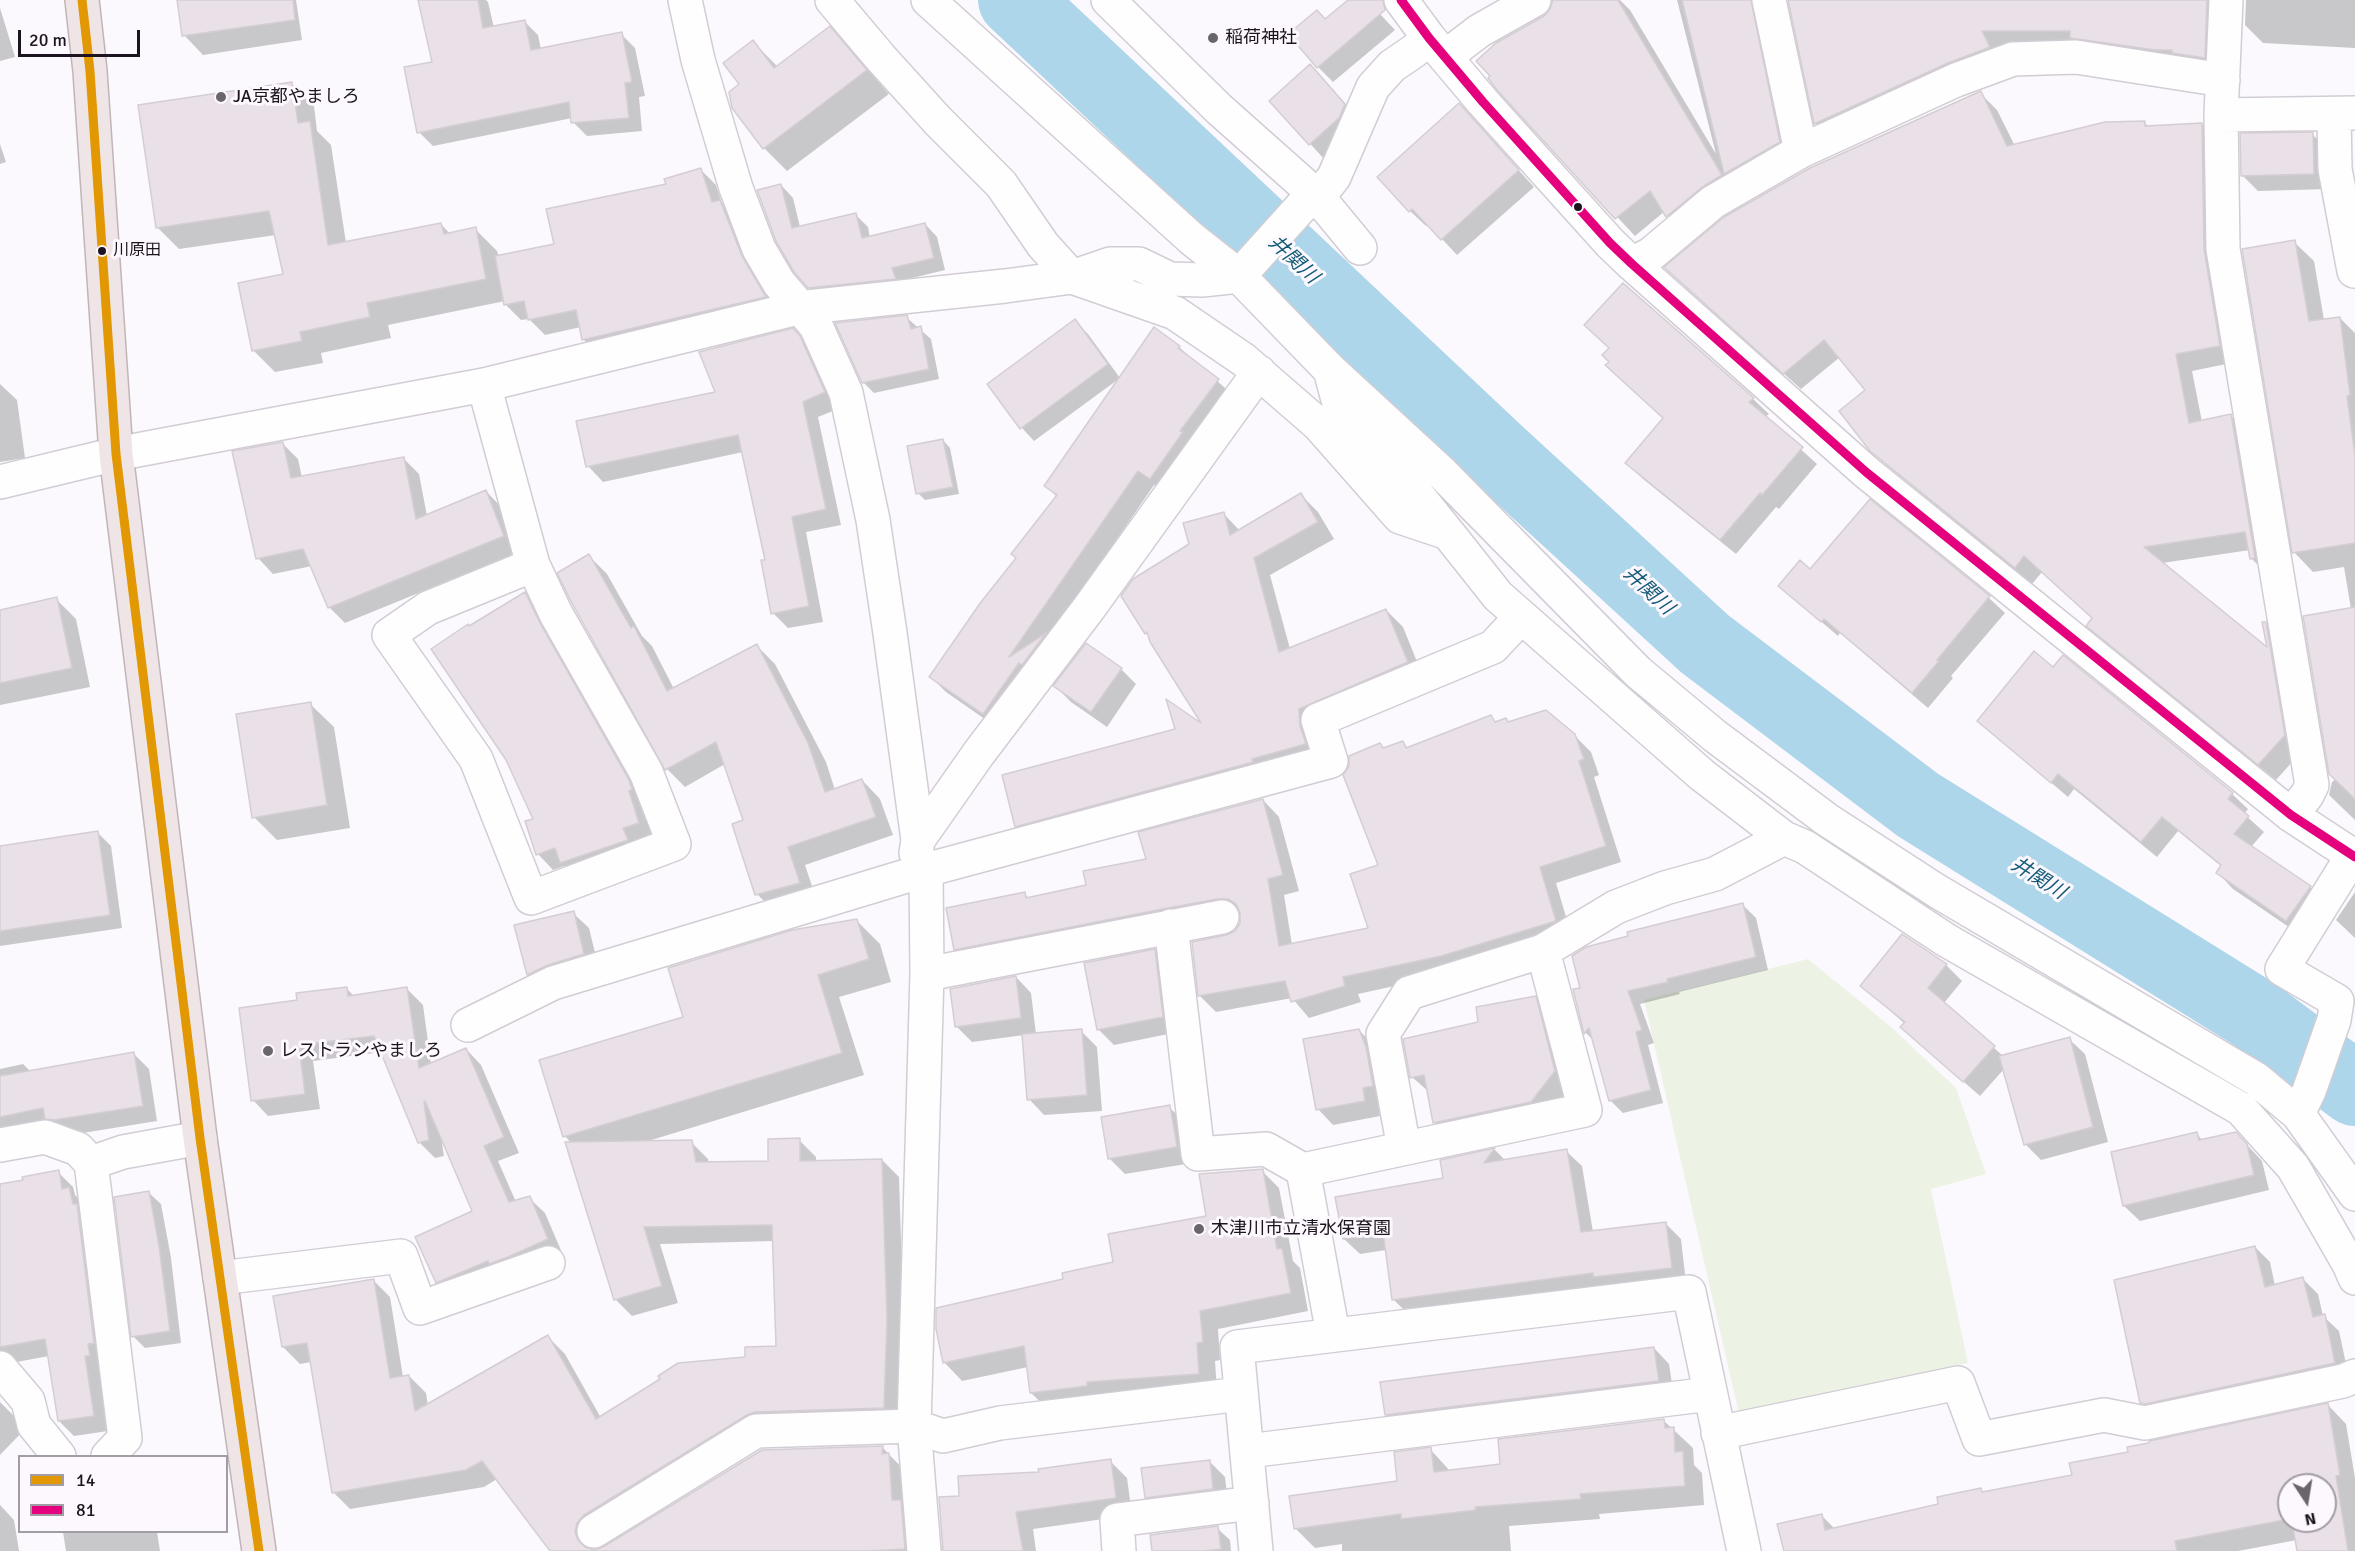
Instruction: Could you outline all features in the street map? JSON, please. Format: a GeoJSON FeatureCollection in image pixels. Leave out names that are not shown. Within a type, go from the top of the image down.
{"type":"FeatureCollection","features":[{"type":"Feature","properties":{"kind":"highway"},"geometry":{"type":"LineString","coordinates":[[82,0],[90,70],[116,454],[200,1138],[260,1551]]}},
{"type":"Feature","properties":{"kind":"street"},"geometry":{"type":"LineString","coordinates":[[686,0],[698,60],[736,188],[759,249],[779,283],[798,308],[816,326],[846,393],[873,520],[922,855],[927,974],[915,1426],[924,1551]]}},
{"type":"Feature","properties":{"kind":"street"},"geometry":{"type":"LineString","coordinates":[[832,0],[931,113],[1001,184],[1043,245],[1072,277],[1175,313],[1259,372],[1319,425],[1400,517],[1448,533]]}},
{"type":"Feature","properties":{"kind":"street"},"geometry":{"type":"LineString","coordinates":[[928,0],[1192,239],[1244,270],[1330,370],[1443,474],[1638,672],[1715,736],[1826,819],[1928,885],[2256,1079],[2303,1103],[2355,1194]]}},
{"type":"Feature","properties":{"kind":"street"},"geometry":{"type":"LineString","coordinates":[[1108,0],[1310,202],[1360,248]]}},
{"type":"Feature","properties":{"kind":"street"},"geometry":{"type":"LineString","coordinates":[[1401,0],[1437,47],[1610,243],[1632,264],[1866,472],[2290,815],[2354,856],[2282,969],[2337,1001],[2334,1020],[2303,1103]]}},
{"type":"Feature","properties":{"kind":"street"},"geometry":{"type":"LineString","coordinates":[[0,482],[116,454],[484,385],[798,308],[1072,277],[1110,264],[1139,264],[1170,279],[1202,280],[1244,270],[1334,177],[1373,87],[1392,66],[1414,51],[1437,47],[1479,31],[1534,0]]}},
{"type":"Feature","properties":{"kind":"street"},"geometry":{"type":"LineString","coordinates":[[1769,0],[1801,151]]}},
{"type":"Feature","properties":{"kind":"street"},"geometry":{"type":"LineString","coordinates":[[2226,0],[2221,116],[2223,249],[2312,785],[2307,795],[2290,815]]}},
{"type":"Feature","properties":{"kind":"street"},"geometry":{"type":"LineString","coordinates":[[1632,264],[1651,254],[1713,202],[1801,151],[1956,80],[2013,58],[2076,57],[2223,80]]}},
{"type":"Feature","properties":{"kind":"street"},"geometry":{"type":"LineString","coordinates":[[2221,116],[2344,113],[2335,169],[2354,271]]}},
{"type":"Feature","properties":{"kind":"street"},"geometry":{"type":"LineString","coordinates":[[1330,370],[1341,411],[1419,497],[1498,596],[1521,617],[1702,775],[1784,838],[1805,847],[1946,940],[2241,1108],[2294,1167],[2355,1278]]}},
{"type":"Feature","properties":{"kind":"street"},"geometry":{"type":"LineString","coordinates":[[922,855],[979,753],[1089,608],[1259,372]]}},
{"type":"Feature","properties":{"kind":"street"},"geometry":{"type":"LineString","coordinates":[[484,385],[533,565],[556,614],[646,772],[674,844],[531,898],[476,759],[389,635],[428,608],[533,565]]}},
{"type":"Feature","properties":{"kind":"street"},"geometry":{"type":"LineString","coordinates":[[468,1025],[553,983],[922,855],[1330,761],[1318,720],[1493,647],[1521,617]]}},
{"type":"Feature","properties":{"kind":"street"},"geometry":{"type":"LineString","coordinates":[[1404,1148],[1383,1035],[1409,993],[1543,951],[1616,907],[1665,888],[1715,874],[1784,838]]}},
{"type":"Feature","properties":{"kind":"street"},"geometry":{"type":"LineString","coordinates":[[927,974],[1222,917]]}},
{"type":"Feature","properties":{"kind":"street"},"geometry":{"type":"LineString","coordinates":[[1171,926],[1198,1154],[1266,1149],[1304,1170],[1585,1110],[1543,951]]}},
{"type":"Feature","properties":{"kind":"street"},"geometry":{"type":"LineString","coordinates":[[0,1145],[45,1137],[78,1149],[91,1163],[125,1438],[109,1455]]}},
{"type":"Feature","properties":{"kind":"street"},"geometry":{"type":"LineString","coordinates":[[91,1163],[123,1152],[200,1138]]}},
{"type":"Feature","properties":{"kind":"street"},"geometry":{"type":"LineString","coordinates":[[1304,1170],[1333,1334]]}},
{"type":"Feature","properties":{"kind":"street"},"geometry":{"type":"LineString","coordinates":[[220,1278],[401,1256],[420,1308],[548,1263]]}},
{"type":"Feature","properties":{"kind":"street"},"geometry":{"type":"LineString","coordinates":[[1256,1551],[1237,1347],[1689,1292],[1744,1551]]}},
{"type":"Feature","properties":{"kind":"street"},"geometry":{"type":"LineString","coordinates":[[0,1368],[28,1401],[34,1425],[58,1455]]}},
{"type":"Feature","properties":{"kind":"street"},"geometry":{"type":"LineString","coordinates":[[1718,1433],[1958,1383],[1978,1439],[2104,1415],[2145,1423],[2343,1381],[2355,1376]]}},
{"type":"Feature","properties":{"kind":"street"},"geometry":{"type":"LineString","coordinates":[[594,1531],[756,1431],[915,1426],[943,1436],[1000,1423],[1241,1394]]}},
{"type":"Feature","properties":{"kind":"street"},"geometry":{"type":"LineString","coordinates":[[1248,1451],[1710,1394]]}},
{"type":"Feature","properties":{"kind":"street"},"geometry":{"type":"LineString","coordinates":[[1119,1551],[1116,1520],[1252,1503]]}},
{"type":"Feature","properties":{"kind":"green space"},"geometry":{"type":"Polygon","coordinates":[[[1808,959],[1890,1026],[1956,1088],[1986,1174],[1931,1189],[1968,1363],[1739,1414],[1644,1000],[1808,959]]]}},
{"type":"Feature","properties":{"kind":"building"},"geometry":{"type":"Polygon","coordinates":[[[177,0],[293,0],[295,20],[182,36],[177,0]]]}},
{"type":"Feature","properties":{"kind":"building"},"geometry":{"type":"Polygon","coordinates":[[[418,0],[478,0],[483,28],[525,20],[531,50],[622,32],[632,82],[625,83],[629,118],[571,123],[569,102],[417,133],[404,67],[432,62],[418,0]]]}},
{"type":"Feature","properties":{"kind":"building"},"geometry":{"type":"Polygon","coordinates":[[[1348,0],[1383,0],[1385,10],[1317,68],[1288,34],[1317,10],[1325,19],[1348,0]]]}},
{"type":"Feature","properties":{"kind":"building"},"geometry":{"type":"Polygon","coordinates":[[[1553,0],[1618,0],[1722,175],[1701,188],[1666,217],[1650,191],[1615,219],[1497,90],[1488,78],[1490,76],[1476,61],[1496,43],[1544,16],[1553,0]]]}},
{"type":"Feature","properties":{"kind":"building"},"geometry":{"type":"Polygon","coordinates":[[[1682,0],[1751,0],[1780,142],[1724,174],[1682,0]]]}},
{"type":"Feature","properties":{"kind":"building"},"geometry":{"type":"Polygon","coordinates":[[[1788,0],[2207,0],[2205,58],[2172,53],[2172,50],[2155,50],[2070,38],[2070,31],[1982,31],[1990,47],[1948,63],[1814,124],[1788,0]]]}},
{"type":"Feature","properties":{"kind":"building"},"geometry":{"type":"Polygon","coordinates":[[[830,26],[867,70],[763,149],[732,108],[729,92],[739,84],[723,63],[753,40],[774,68],[830,26]]]}},
{"type":"Feature","properties":{"kind":"building"},"geometry":{"type":"Polygon","coordinates":[[[1310,64],[1345,104],[1339,118],[1309,145],[1269,101],[1310,64]]]}},
{"type":"Feature","properties":{"kind":"building"},"geometry":{"type":"Polygon","coordinates":[[[292,82],[298,123],[310,121],[328,245],[441,223],[444,234],[476,227],[486,279],[367,303],[370,317],[300,332],[302,341],[252,351],[238,283],[283,274],[269,211],[156,228],[138,105],[292,82]]]}},
{"type":"Feature","properties":{"kind":"building"},"geometry":{"type":"Polygon","coordinates":[[[1981,91],[2007,146],[2105,122],[2145,121],[2145,126],[2202,123],[2204,249],[2220,346],[2176,354],[2189,423],[2231,414],[2255,558],[2250,559],[2245,532],[2144,547],[2267,647],[2262,622],[2266,622],[2285,735],[2258,765],[2086,626],[2092,618],[2024,556],[2015,568],[1870,451],[1839,411],[1865,390],[1824,340],[1783,374],[1664,267],[1724,217],[1810,168],[1981,91]]]}},
{"type":"Feature","properties":{"kind":"building"},"geometry":{"type":"Polygon","coordinates":[[[1459,103],[1519,170],[1441,240],[1412,209],[1409,212],[1377,177],[1459,103]]]}},
{"type":"Feature","properties":{"kind":"building"},"geometry":{"type":"Polygon","coordinates":[[[2313,132],[2314,174],[2241,176],[2240,133],[2313,132]]]}},
{"type":"Feature","properties":{"kind":"building"},"geometry":{"type":"Polygon","coordinates":[[[701,168],[712,202],[720,200],[742,256],[766,297],[582,340],[576,310],[528,320],[524,301],[504,305],[495,256],[554,244],[546,209],[666,184],[664,179],[701,168]]]}},
{"type":"Feature","properties":{"kind":"building"},"geometry":{"type":"Polygon","coordinates":[[[781,184],[792,228],[856,213],[862,238],[925,223],[934,258],[892,268],[896,279],[808,288],[794,272],[776,241],[757,190],[781,184]]]}},
{"type":"Feature","properties":{"kind":"building"},"geometry":{"type":"Polygon","coordinates":[[[2295,240],[2309,321],[2340,317],[2355,456],[2355,543],[2292,553],[2242,249],[2295,240]]]}},
{"type":"Feature","properties":{"kind":"building"},"geometry":{"type":"Polygon","coordinates":[[[1623,283],[1754,398],[1749,402],[1803,447],[1720,540],[1625,463],[1663,418],[1605,365],[1609,362],[1602,355],[1609,348],[1584,325],[1623,283]]]}},
{"type":"Feature","properties":{"kind":"building"},"geometry":{"type":"Polygon","coordinates":[[[907,315],[911,329],[921,326],[929,369],[862,383],[835,323],[907,315]]]}},
{"type":"Feature","properties":{"kind":"building"},"geometry":{"type":"Polygon","coordinates":[[[1075,319],[1108,364],[1020,429],[987,384],[1075,319]]]}},
{"type":"Feature","properties":{"kind":"building"},"geometry":{"type":"Polygon","coordinates":[[[1154,327],[1219,379],[1180,431],[1183,432],[1150,479],[1138,471],[1009,657],[1046,633],[1022,665],[1019,663],[983,714],[929,677],[981,602],[1016,558],[1011,554],[1057,495],[1044,486],[1154,327]]]}},
{"type":"Feature","properties":{"kind":"building"},"geometry":{"type":"Polygon","coordinates":[[[793,328],[800,336],[825,392],[803,402],[826,509],[792,517],[809,606],[771,614],[761,560],[765,560],[738,435],[586,467],[576,421],[715,392],[699,352],[793,328]]]}},
{"type":"Feature","properties":{"kind":"building"},"geometry":{"type":"Polygon","coordinates":[[[943,439],[953,487],[916,494],[907,446],[943,439]]]}},
{"type":"Feature","properties":{"kind":"building"},"geometry":{"type":"Polygon","coordinates":[[[283,442],[291,478],[404,457],[416,519],[486,490],[504,536],[328,608],[303,549],[256,559],[232,451],[283,442]]]}},
{"type":"Feature","properties":{"kind":"building"},"geometry":{"type":"Polygon","coordinates":[[[1301,493],[1318,522],[1254,558],[1279,652],[1386,609],[1408,662],[1299,709],[1300,726],[1306,744],[1252,759],[1253,762],[1015,827],[1002,775],[1175,729],[1166,699],[1201,723],[1150,642],[1147,632],[1145,634],[1121,596],[1133,579],[1189,544],[1183,523],[1224,512],[1230,535],[1301,493]]]}},
{"type":"Feature","properties":{"kind":"building"},"geometry":{"type":"Polygon","coordinates":[[[1870,499],[1990,596],[1912,693],[1824,619],[1821,622],[1778,586],[1800,560],[1810,569],[1870,499]]]}},
{"type":"Feature","properties":{"kind":"building"},"geometry":{"type":"Polygon","coordinates":[[[589,554],[631,628],[634,626],[667,691],[757,644],[808,743],[825,792],[862,779],[876,817],[788,847],[800,883],[755,895],[732,824],[743,820],[716,742],[665,770],[557,573],[589,554]]]}},
{"type":"Feature","properties":{"kind":"building"},"geometry":{"type":"Polygon","coordinates":[[[525,592],[540,623],[629,780],[632,789],[629,791],[639,823],[623,828],[628,840],[560,863],[555,848],[536,855],[525,821],[533,819],[506,760],[431,649],[468,624],[469,626],[525,592]]]}},
{"type":"Feature","properties":{"kind":"building"},"geometry":{"type":"Polygon","coordinates":[[[57,597],[72,668],[0,683],[0,610],[57,597]]]}},
{"type":"Feature","properties":{"kind":"building"},"geometry":{"type":"Polygon","coordinates":[[[2355,607],[2355,799],[2329,774],[2303,616],[2355,607]]]}},
{"type":"Feature","properties":{"kind":"building"},"geometry":{"type":"Polygon","coordinates":[[[1086,643],[1122,668],[1091,712],[1053,686],[1086,643]]]}},
{"type":"Feature","properties":{"kind":"building"},"geometry":{"type":"Polygon","coordinates":[[[2034,651],[2053,667],[2063,655],[2233,793],[2228,799],[2249,816],[2234,834],[2311,886],[2286,921],[2216,873],[2221,865],[2162,817],[2141,842],[2058,774],[2051,783],[1977,721],[2034,651]]]}},
{"type":"Feature","properties":{"kind":"building"},"geometry":{"type":"Polygon","coordinates":[[[311,702],[327,805],[252,818],[236,714],[311,702]]]}},
{"type":"Feature","properties":{"kind":"building"},"geometry":{"type":"Polygon","coordinates":[[[1546,710],[1575,734],[1584,759],[1579,761],[1606,846],[1540,867],[1556,921],[1441,956],[1343,977],[1345,986],[1291,1002],[1285,981],[1198,996],[1192,942],[1235,931],[1240,923],[1240,913],[1236,904],[1228,899],[1168,908],[954,950],[946,908],[1025,892],[1026,898],[1086,885],[1083,871],[1146,859],[1138,832],[1263,799],[1283,875],[1268,879],[1279,946],[1368,928],[1350,874],[1378,865],[1343,775],[1349,766],[1349,756],[1380,743],[1383,748],[1403,741],[1406,748],[1491,715],[1495,722],[1506,718],[1508,722],[1546,710]]]}},
{"type":"Feature","properties":{"kind":"building"},"geometry":{"type":"Polygon","coordinates":[[[98,831],[110,915],[0,931],[0,846],[98,831]]]}},
{"type":"Feature","properties":{"kind":"building"},"geometry":{"type":"Polygon","coordinates":[[[1743,903],[1756,957],[1628,991],[1642,1030],[1636,1032],[1651,1090],[1609,1101],[1589,1028],[1584,1034],[1573,989],[1580,988],[1572,956],[1586,947],[1628,936],[1627,932],[1743,903]]]}},
{"type":"Feature","properties":{"kind":"building"},"geometry":{"type":"Polygon","coordinates":[[[574,911],[584,954],[548,965],[527,975],[514,925],[574,911]]]}},
{"type":"Feature","properties":{"kind":"building"},"geometry":{"type":"Polygon","coordinates":[[[857,919],[869,959],[818,975],[842,1053],[563,1137],[539,1060],[683,1017],[668,968],[792,930],[857,919]]]}},
{"type":"Feature","properties":{"kind":"building"},"geometry":{"type":"Polygon","coordinates":[[[1902,934],[1947,964],[1928,988],[1995,1046],[1963,1082],[1900,1027],[1905,1022],[1860,986],[1902,934]]]}},
{"type":"Feature","properties":{"kind":"building"},"geometry":{"type":"Polygon","coordinates":[[[1155,949],[1163,1017],[1097,1030],[1084,963],[1155,949]]]}},
{"type":"Feature","properties":{"kind":"building"},"geometry":{"type":"Polygon","coordinates":[[[1016,976],[1021,1018],[955,1027],[950,989],[1016,976]]]}},
{"type":"Feature","properties":{"kind":"building"},"geometry":{"type":"Polygon","coordinates":[[[347,987],[348,996],[407,987],[419,1068],[466,1048],[504,1137],[484,1146],[509,1202],[530,1196],[548,1239],[508,1257],[489,1264],[488,1261],[436,1283],[415,1237],[472,1211],[425,1101],[429,1140],[418,1143],[374,1036],[299,1045],[305,1094],[251,1101],[239,1008],[297,1000],[296,993],[347,987]]]}},
{"type":"Feature","properties":{"kind":"building"},"geometry":{"type":"Polygon","coordinates":[[[1536,996],[1555,1071],[1531,1102],[1433,1123],[1424,1075],[1410,1078],[1403,1039],[1478,1022],[1476,1007],[1536,996]]]}},
{"type":"Feature","properties":{"kind":"building"},"geometry":{"type":"Polygon","coordinates":[[[1082,1029],[1087,1095],[1027,1100],[1022,1034],[1082,1029]]]}},
{"type":"Feature","properties":{"kind":"building"},"geometry":{"type":"Polygon","coordinates":[[[1359,1029],[1366,1047],[1373,1086],[1363,1088],[1365,1101],[1316,1110],[1303,1039],[1359,1029]]]}},
{"type":"Feature","properties":{"kind":"building"},"geometry":{"type":"Polygon","coordinates":[[[2070,1037],[2093,1127],[2024,1145],[1999,1056],[2070,1037]]]}},
{"type":"Feature","properties":{"kind":"building"},"geometry":{"type":"Polygon","coordinates":[[[134,1052],[143,1106],[54,1120],[45,1119],[43,1108],[0,1117],[0,1076],[134,1052]]]}},
{"type":"Feature","properties":{"kind":"building"},"geometry":{"type":"Polygon","coordinates":[[[1170,1105],[1177,1147],[1108,1159],[1101,1117],[1170,1105]]]}},
{"type":"Feature","properties":{"kind":"building"},"geometry":{"type":"Polygon","coordinates":[[[2197,1132],[2199,1140],[2236,1132],[2247,1144],[2254,1175],[2123,1206],[2111,1152],[2197,1132]]]}},
{"type":"Feature","properties":{"kind":"building"},"geometry":{"type":"Polygon","coordinates":[[[800,1138],[800,1161],[882,1159],[887,1319],[884,1408],[755,1412],[747,1415],[584,1515],[577,1523],[575,1532],[578,1540],[585,1547],[594,1550],[603,1547],[762,1450],[883,1446],[882,1454],[889,1453],[892,1500],[901,1500],[905,1549],[550,1551],[482,1461],[466,1470],[332,1493],[307,1343],[282,1347],[273,1296],[374,1279],[390,1378],[409,1375],[415,1411],[548,1335],[596,1419],[660,1379],[658,1376],[678,1363],[745,1357],[745,1347],[776,1346],[772,1225],[644,1227],[662,1286],[614,1300],[565,1142],[692,1140],[696,1162],[768,1161],[768,1139],[800,1138]]]}},
{"type":"Feature","properties":{"kind":"building"},"geometry":{"type":"Polygon","coordinates":[[[1495,1148],[1484,1163],[1567,1149],[1581,1232],[1666,1222],[1672,1268],[1593,1277],[1593,1273],[1392,1300],[1383,1232],[1343,1239],[1335,1197],[1443,1178],[1440,1160],[1495,1148]]]}},
{"type":"Feature","properties":{"kind":"building"},"geometry":{"type":"Polygon","coordinates":[[[1263,1169],[1277,1249],[1282,1248],[1291,1293],[1200,1311],[1203,1342],[1197,1343],[1199,1374],[1087,1382],[1087,1386],[1030,1393],[1024,1346],[943,1363],[936,1329],[936,1308],[1063,1279],[1062,1273],[1113,1262],[1108,1234],[1206,1216],[1199,1174],[1263,1169]]]}},
{"type":"Feature","properties":{"kind":"building"},"geometry":{"type":"Polygon","coordinates":[[[59,1170],[62,1189],[69,1187],[73,1204],[77,1204],[94,1343],[88,1344],[90,1356],[85,1356],[94,1416],[58,1421],[45,1339],[0,1347],[0,1184],[59,1170]]]}},
{"type":"Feature","properties":{"kind":"building"},"geometry":{"type":"Polygon","coordinates":[[[149,1191],[170,1331],[131,1337],[114,1197],[149,1191]]]}},
{"type":"Feature","properties":{"kind":"building"},"geometry":{"type":"Polygon","coordinates":[[[2255,1246],[2265,1287],[2303,1277],[2313,1317],[2325,1314],[2335,1363],[2145,1404],[2140,1403],[2114,1280],[2255,1246]]]}},
{"type":"Feature","properties":{"kind":"building"},"geometry":{"type":"Polygon","coordinates":[[[1654,1347],[1659,1381],[1385,1415],[1380,1382],[1654,1347]]]}},
{"type":"Feature","properties":{"kind":"building"},"geometry":{"type":"Polygon","coordinates":[[[2328,1403],[2340,1475],[2337,1476],[2337,1473],[2277,1473],[2277,1521],[2175,1541],[2177,1551],[1784,1551],[1777,1524],[1822,1514],[1825,1530],[1938,1504],[1937,1497],[1981,1488],[1982,1492],[2072,1475],[2069,1463],[2128,1452],[2127,1447],[2149,1443],[2149,1441],[2328,1403]]]}},
{"type":"Feature","properties":{"kind":"building"},"geometry":{"type":"Polygon","coordinates":[[[1664,1419],[1665,1428],[1674,1427],[1675,1452],[1683,1451],[1685,1486],[1580,1494],[1581,1499],[1475,1507],[1476,1510],[1401,1519],[1401,1514],[1294,1529],[1289,1496],[1397,1481],[1394,1452],[1431,1447],[1434,1472],[1500,1464],[1498,1439],[1664,1419]]]}},
{"type":"Feature","properties":{"kind":"building"},"geometry":{"type":"Polygon","coordinates":[[[1111,1459],[1116,1498],[1016,1512],[1023,1551],[943,1551],[939,1497],[959,1496],[958,1476],[1039,1472],[1038,1469],[1111,1459]]]}},
{"type":"Feature","properties":{"kind":"building"},"geometry":{"type":"Polygon","coordinates":[[[1210,1460],[1213,1489],[1145,1498],[1141,1468],[1210,1460]]]}},
{"type":"Feature","properties":{"kind":"building"},"geometry":{"type":"Polygon","coordinates":[[[2337,1482],[2348,1551],[2297,1551],[2294,1533],[2337,1533],[2337,1482]]]}},
{"type":"Feature","properties":{"kind":"building"},"geometry":{"type":"Polygon","coordinates":[[[1218,1526],[1221,1549],[1152,1551],[1150,1535],[1218,1526]]]}},
{"type":"Feature","properties":{"kind":"waterway","name":"井関川"},"geometry":{"type":"LineString","coordinates":[[1015,0],[1501,457],[1705,644],[1918,805],[2254,1014],[2355,1089]]}},
{"type":"Feature","properties":{"kind":"transit line","name":"14"},"geometry":{"type":"LineString","coordinates":[[82,0],[90,71],[116,454],[200,1138],[259,1551]]}},
{"type":"Feature","properties":{"kind":"transit line","name":"81"},"geometry":{"type":"LineString","coordinates":[[1401,0],[1429,38],[1483,102],[1610,243],[1632,264],[1866,472],[2291,815],[2355,857]]}},
{"type":"Feature","properties":{"kind":"place","name":"稲荷神社"},"geometry":{"type":"Point","coordinates":[1213,38]}},
{"type":"Feature","properties":{"kind":"place","name":"JA京都やましろ"},"geometry":{"type":"Point","coordinates":[221,97]}},
{"type":"Feature","properties":{"kind":"place","name":"川原田"},"geometry":{"type":"Point","coordinates":[102,251]}},
{"type":"Feature","properties":{"kind":"place","name":"レストランやましろ"},"geometry":{"type":"Point","coordinates":[268,1051]}},
{"type":"Feature","properties":{"kind":"place","name":"木津川市立清水保育園"},"geometry":{"type":"Point","coordinates":[1199,1229]}}]}
